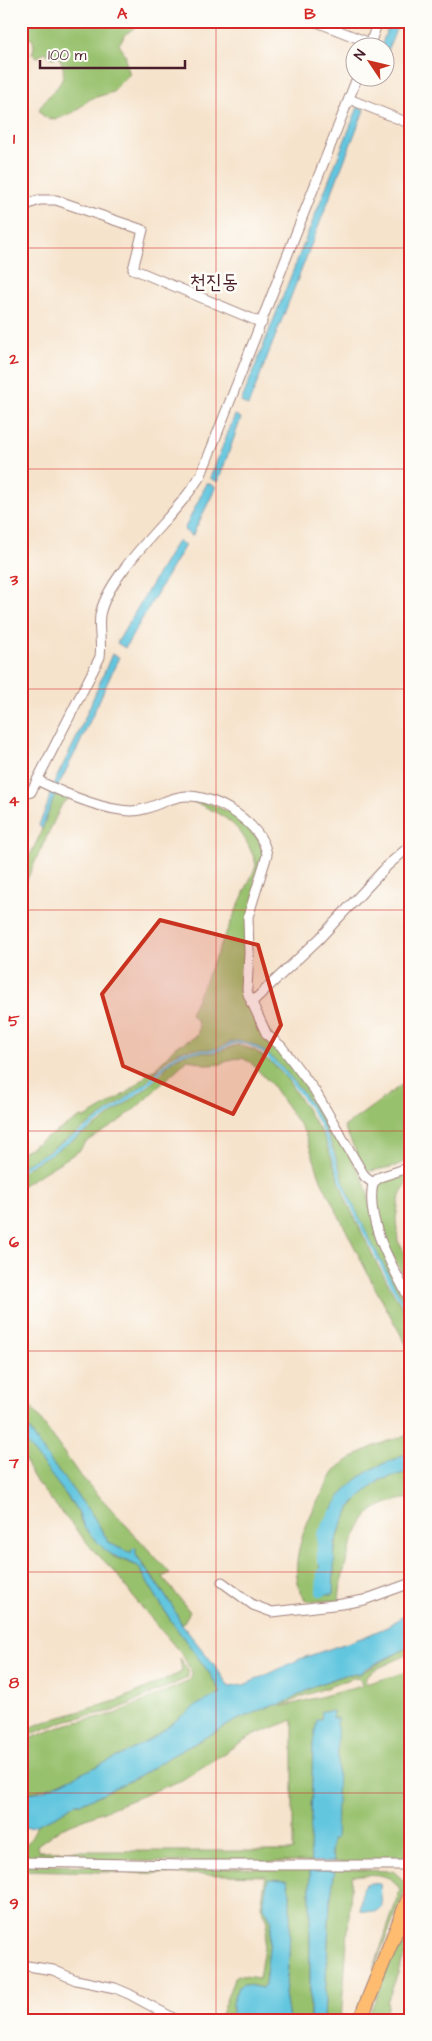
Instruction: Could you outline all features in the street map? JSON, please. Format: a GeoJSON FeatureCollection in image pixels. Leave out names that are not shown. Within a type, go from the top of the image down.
{"type":"FeatureCollection","features":[{"type":"Feature","properties":{"kind":"main road"},"geometry":{"type":"LineString","coordinates":[[360,2020],[411,1893]]}},
{"type":"Feature","properties":{"kind":"street"},"geometry":{"type":"LineString","coordinates":[[314,21],[353,38]]}},
{"type":"Feature","properties":{"kind":"street"},"geometry":{"type":"LineString","coordinates":[[372,38],[378,21]]}},
{"type":"Feature","properties":{"kind":"street"},"geometry":{"type":"LineString","coordinates":[[21,794],[30,792],[37,780],[100,656],[102,643],[100,616],[106,598],[133,557],[184,500],[201,476],[354,88]]}},
{"type":"Feature","properties":{"kind":"street"},"geometry":{"type":"LineString","coordinates":[[350,99],[411,124]]}},
{"type":"Feature","properties":{"kind":"street"},"geometry":{"type":"LineString","coordinates":[[21,207],[39,200],[56,200],[143,230],[134,269],[262,323]]}},
{"type":"Feature","properties":{"kind":"street"},"geometry":{"type":"LineString","coordinates":[[37,780],[119,810],[147,810],[176,798],[187,796],[206,800],[225,806],[252,828],[266,845],[267,855],[248,917],[249,953],[246,989],[267,1035],[281,1046],[315,1091],[365,1177],[373,1183]]}},
{"type":"Feature","properties":{"kind":"street"},"geometry":{"type":"LineString","coordinates":[[251,1003],[319,939],[388,865],[411,846]]}},
{"type":"Feature","properties":{"kind":"street"},"geometry":{"type":"LineString","coordinates":[[411,1167],[380,1177],[373,1183],[372,1207],[378,1230],[390,1260],[411,1302]]}},
{"type":"Feature","properties":{"kind":"street"},"geometry":{"type":"LineString","coordinates":[[222,1582],[253,1605],[272,1612],[350,1603],[398,1589],[411,1583]]}},
{"type":"Feature","properties":{"kind":"street"},"geometry":{"type":"LineString","coordinates":[[21,1862],[308,1866],[411,1865]]}},
{"type":"Feature","properties":{"kind":"street"},"geometry":{"type":"LineString","coordinates":[[21,1965],[53,1970],[76,1980],[115,1988],[177,2020]]}},
{"type":"Feature","properties":{"kind":"highlighted area"},"geometry":{"type":"Polygon","coordinates":[[[160,920],[258,945],[281,1025],[233,1114],[123,1066],[102,994],[160,920]]]}},
{"type":"Feature","properties":{"kind":"green space"},"geometry":{"type":"Polygon","coordinates":[[[21,21],[143,21],[126,34],[119,44],[126,56],[126,64],[130,74],[113,92],[90,99],[74,112],[55,120],[44,117],[39,110],[61,81],[63,66],[59,57],[52,58],[45,52],[38,57],[32,54],[34,48],[33,40],[21,34],[21,21]]]}},
{"type":"Feature","properties":{"kind":"green space"},"geometry":{"type":"Polygon","coordinates":[[[55,793],[70,797],[62,804],[21,892],[21,873],[39,837],[55,793]]]}},
{"type":"Feature","properties":{"kind":"green space"},"geometry":{"type":"Polygon","coordinates":[[[187,799],[213,805],[233,814],[258,838],[264,855],[246,943],[244,989],[279,1048],[313,1092],[363,1179],[370,1207],[411,1306],[411,1314],[358,1215],[331,1144],[314,1109],[280,1065],[267,1053],[254,1045],[237,1041],[217,1048],[190,1049],[176,1053],[144,1084],[114,1107],[21,1167],[21,1153],[81,1117],[85,1118],[120,1097],[138,1084],[148,1072],[155,1070],[175,1047],[197,1036],[198,1024],[190,1014],[256,866],[246,840],[233,824],[208,808],[187,799]]]}},
{"type":"Feature","properties":{"kind":"green space"},"geometry":{"type":"Polygon","coordinates":[[[238,1045],[254,1050],[273,1064],[287,1079],[324,1137],[346,1200],[377,1264],[411,1323],[411,1353],[374,1286],[321,1180],[305,1133],[272,1085],[250,1062],[242,1058],[232,1059],[221,1064],[208,1065],[188,1059],[136,1108],[114,1125],[86,1142],[79,1151],[21,1186],[21,1172],[98,1125],[149,1086],[170,1062],[190,1052],[213,1053],[238,1045]]]}},
{"type":"Feature","properties":{"kind":"green space"},"geometry":{"type":"Polygon","coordinates":[[[411,1078],[411,1158],[396,1166],[366,1172],[344,1127],[411,1078]]]}},
{"type":"Feature","properties":{"kind":"green space"},"geometry":{"type":"Polygon","coordinates":[[[411,1171],[400,1196],[396,1218],[398,1241],[411,1264],[411,1291],[384,1238],[374,1198],[378,1182],[411,1171]]]}},
{"type":"Feature","properties":{"kind":"green space"},"geometry":{"type":"Polygon","coordinates":[[[21,1384],[29,1396],[28,1402],[78,1473],[170,1573],[163,1577],[190,1612],[182,1625],[171,1604],[142,1562],[136,1555],[110,1544],[93,1516],[45,1454],[21,1417],[21,1384]]]}},
{"type":"Feature","properties":{"kind":"green space"},"geometry":{"type":"Polygon","coordinates":[[[21,1433],[27,1444],[78,1512],[81,1522],[100,1544],[114,1557],[138,1566],[171,1621],[210,1674],[221,1693],[195,1708],[139,1746],[107,1764],[55,1786],[21,1794],[21,1742],[68,1724],[115,1714],[187,1682],[191,1678],[192,1673],[183,1656],[134,1598],[115,1572],[93,1550],[37,1483],[21,1451],[21,1433]]]}},
{"type":"Feature","properties":{"kind":"green space"},"geometry":{"type":"Polygon","coordinates":[[[411,1435],[411,1453],[374,1468],[358,1479],[336,1507],[324,1541],[320,1580],[333,1569],[336,1543],[340,1530],[352,1506],[360,1496],[381,1480],[411,1471],[411,1498],[380,1506],[364,1519],[349,1554],[339,1601],[306,1601],[299,1589],[297,1575],[300,1545],[317,1502],[332,1476],[338,1468],[353,1457],[383,1443],[411,1435]]]}},
{"type":"Feature","properties":{"kind":"green space"},"geometry":{"type":"Polygon","coordinates":[[[411,1646],[411,1653],[374,1670],[366,1676],[365,1684],[411,1671],[411,1857],[393,1862],[373,1864],[334,1862],[331,1837],[337,1796],[337,1767],[336,1718],[332,1718],[333,1712],[321,1719],[313,1743],[310,1852],[312,1862],[175,1862],[21,1858],[23,1849],[34,1834],[36,1824],[52,1818],[76,1803],[82,1803],[138,1777],[164,1760],[237,1720],[271,1706],[282,1704],[319,1684],[348,1674],[357,1675],[411,1646]],[[353,1678],[301,1697],[281,1707],[362,1686],[360,1679],[353,1678]],[[293,1720],[249,1737],[182,1780],[61,1828],[37,1845],[38,1851],[293,1850],[293,1720]]]}},
{"type":"Feature","properties":{"kind":"green space"},"geometry":{"type":"Polygon","coordinates":[[[180,1658],[188,1671],[188,1677],[185,1679],[114,1711],[67,1720],[21,1738],[21,1731],[50,1720],[119,1700],[178,1674],[182,1671],[180,1658]]]}},
{"type":"Feature","properties":{"kind":"green space"},"geometry":{"type":"Polygon","coordinates":[[[21,1865],[310,1869],[310,2020],[289,2020],[285,1994],[289,1958],[290,1893],[263,1905],[272,1921],[265,1984],[262,1988],[244,1984],[232,2020],[219,2020],[234,1978],[238,1975],[259,1978],[268,1922],[261,1906],[266,1876],[21,1870],[21,1865]]]}},
{"type":"Feature","properties":{"kind":"green space"},"geometry":{"type":"Polygon","coordinates":[[[335,1869],[393,1871],[407,1886],[374,1968],[400,1890],[392,1880],[386,1877],[379,1875],[352,1876],[341,2020],[324,2020],[330,1902],[335,1869]]]}},
{"type":"Feature","properties":{"kind":"green space"},"geometry":{"type":"Polygon","coordinates":[[[411,1907],[411,1939],[387,2002],[388,2006],[382,2020],[367,2020],[411,1907]]]}},
{"type":"Feature","properties":{"kind":"water"},"geometry":{"type":"Polygon","coordinates":[[[390,21],[399,21],[393,38],[384,38],[390,21]]]}},
{"type":"Feature","properties":{"kind":"water"},"geometry":{"type":"Polygon","coordinates":[[[358,107],[364,110],[248,406],[241,402],[358,107]]]}},
{"type":"Feature","properties":{"kind":"water"},"geometry":{"type":"Polygon","coordinates":[[[235,415],[241,418],[218,482],[210,478],[235,415]]]}},
{"type":"Feature","properties":{"kind":"water"},"geometry":{"type":"Polygon","coordinates":[[[207,483],[216,487],[192,536],[184,530],[207,483]]]}},
{"type":"Feature","properties":{"kind":"water"},"geometry":{"type":"Polygon","coordinates":[[[177,541],[185,545],[125,648],[117,643],[177,541]]]}},
{"type":"Feature","properties":{"kind":"water"},"geometry":{"type":"Polygon","coordinates":[[[112,654],[119,657],[59,784],[42,829],[39,825],[52,787],[76,739],[112,654]]]}},
{"type":"Feature","properties":{"kind":"water"},"geometry":{"type":"Polygon","coordinates":[[[21,1417],[45,1454],[93,1516],[110,1544],[131,1553],[132,1549],[136,1548],[136,1555],[171,1604],[182,1625],[213,1663],[229,1687],[244,1685],[300,1659],[364,1637],[387,1627],[411,1611],[411,1646],[365,1669],[362,1673],[348,1674],[319,1684],[282,1704],[270,1706],[237,1720],[164,1760],[138,1777],[82,1803],[76,1803],[52,1818],[31,1827],[21,1828],[21,1794],[43,1791],[126,1753],[154,1737],[195,1706],[221,1693],[210,1674],[171,1621],[138,1566],[108,1553],[85,1529],[78,1512],[70,1500],[27,1444],[21,1433],[21,1417]]]}},
{"type":"Feature","properties":{"kind":"water"},"geometry":{"type":"Polygon","coordinates":[[[411,1453],[411,1471],[380,1480],[353,1503],[342,1524],[335,1544],[333,1594],[325,1594],[325,1586],[321,1585],[319,1572],[320,1558],[328,1521],[339,1498],[355,1481],[373,1469],[411,1453]]]}},
{"type":"Feature","properties":{"kind":"water"},"geometry":{"type":"Polygon","coordinates":[[[322,1711],[333,1711],[332,1718],[337,1718],[336,1839],[332,1840],[331,1853],[334,1862],[312,1862],[310,1852],[313,1743],[317,1719],[321,1719],[322,1711]]]}},
{"type":"Feature","properties":{"kind":"water"},"geometry":{"type":"Polygon","coordinates":[[[310,1869],[335,1869],[330,1902],[324,2020],[310,2020],[310,1869]]]}},
{"type":"Feature","properties":{"kind":"water"},"geometry":{"type":"Polygon","coordinates":[[[268,1879],[287,1880],[290,1893],[289,1958],[285,1994],[289,2020],[232,2020],[232,2003],[238,1987],[243,1984],[262,1988],[265,1984],[272,1921],[263,1905],[268,1879]]]}},
{"type":"Feature","properties":{"kind":"water"},"geometry":{"type":"Polygon","coordinates":[[[366,1884],[380,1884],[382,1907],[376,1912],[360,1910],[362,1889],[366,1884]]]}},
{"type":"Feature","properties":{"kind":"waterway"},"geometry":{"type":"LineString","coordinates":[[21,1169],[101,1119],[150,1081],[179,1054],[188,1051],[210,1051],[237,1042],[252,1046],[265,1054],[278,1066],[291,1080],[313,1111],[321,1125],[343,1185],[357,1216],[411,1318]]}},
{"type":"Feature","properties":{"kind":"waterway"},"geometry":{"type":"LineString","coordinates":[[322,1559],[322,1535],[334,1514]]}},
{"type":"Feature","properties":{"kind":"waterway"},"geometry":{"type":"LineString","coordinates":[[321,1592],[322,1573]]}},
{"type":"Feature","properties":{"kind":"district","name":"천진동"},"geometry":{"type":"Point","coordinates":[214,281]}}]}
